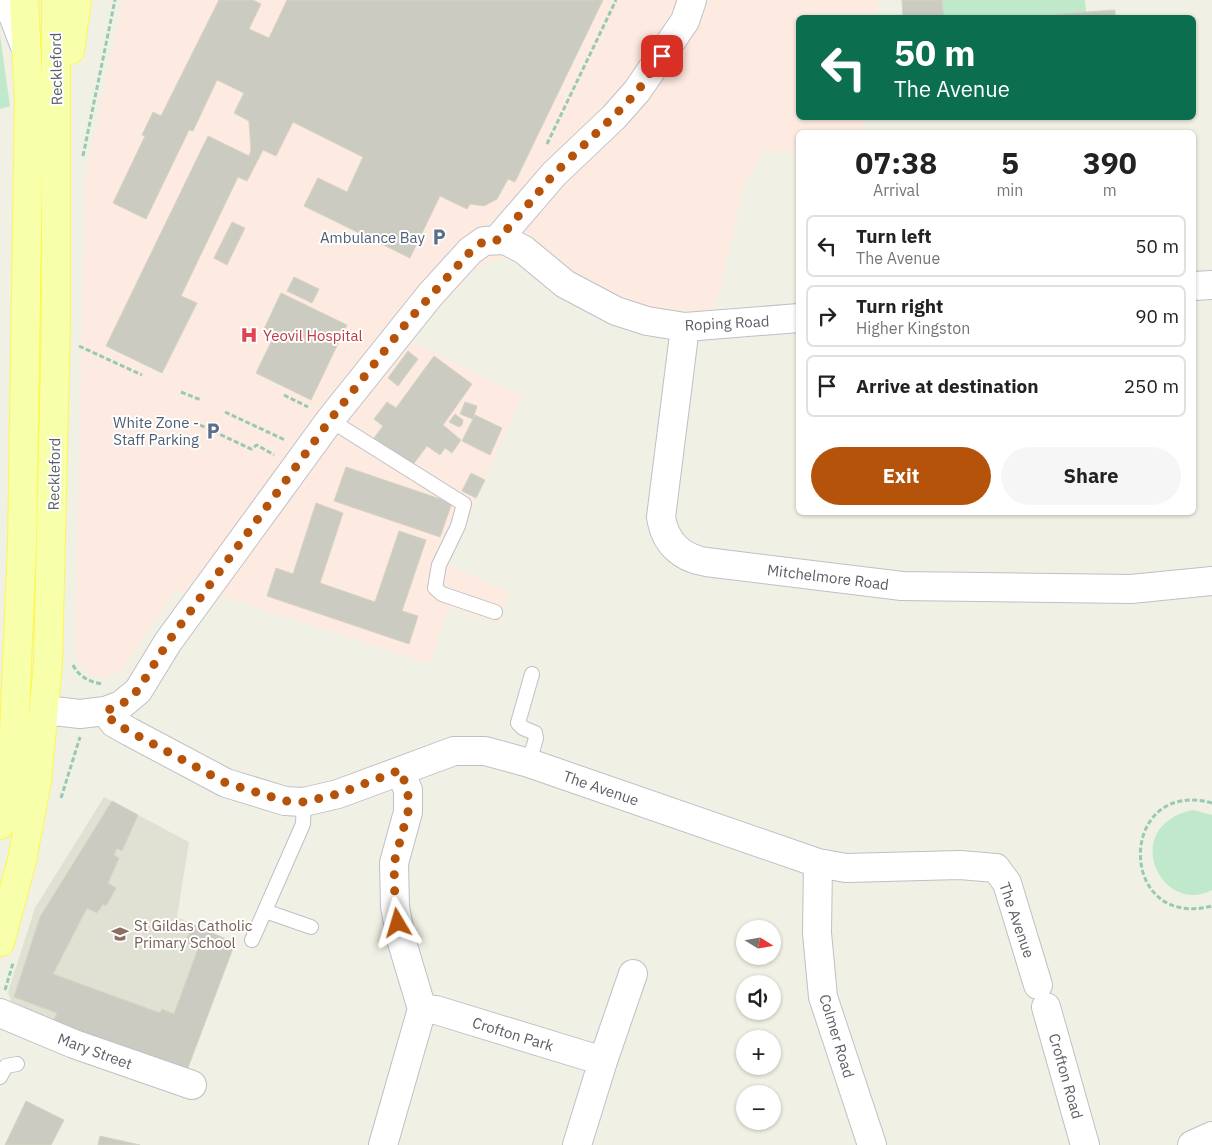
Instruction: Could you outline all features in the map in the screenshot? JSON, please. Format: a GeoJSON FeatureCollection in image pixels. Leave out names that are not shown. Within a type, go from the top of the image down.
{"type":"FeatureCollection","features":[{"type":"Feature","properties":{"kind":"main road","name":"Reckleford"},"geometry":{"type":"LineString","coordinates":[[0,824],[9,778],[7,737],[18,684],[29,100],[24,0]]}},
{"type":"Feature","properties":{"kind":"main road","name":"Reckleford"},"geometry":{"type":"LineString","coordinates":[[0,942],[22,860],[36,789],[45,710],[53,516],[56,321],[56,0]]}},
{"type":"Feature","properties":{"kind":"main road"},"geometry":{"type":"LineString","coordinates":[[57,124],[77,0]]}},
{"type":"Feature","properties":{"kind":"street","name":"Reckleford"},"geometry":{"type":"LineString","coordinates":[[7,0],[28,52]]}},
{"type":"Feature","properties":{"kind":"street"},"geometry":{"type":"LineString","coordinates":[[45,710],[80,714],[105,698],[121,705],[138,690],[320,414],[470,252],[484,241],[498,240],[554,174],[637,92],[685,21],[692,0]]}},
{"type":"Feature","properties":{"kind":"street","name":"Roping Road"},"geometry":{"type":"LineString","coordinates":[[498,240],[505,240],[524,250],[565,284],[616,311],[647,321],[685,327],[796,318]]}},
{"type":"Feature","properties":{"kind":"street"},"geometry":{"type":"LineString","coordinates":[[1196,286],[1212,285]]}},
{"type":"Feature","properties":{"kind":"street","name":"Mitchelmore Road"},"geometry":{"type":"LineString","coordinates":[[685,327],[661,518],[666,536],[678,552],[687,557],[706,562],[902,586],[1131,588],[1212,580]]}},
{"type":"Feature","properties":{"kind":"street","name":"The Avenue"},"geometry":{"type":"LineString","coordinates":[[105,698],[114,723],[226,783],[285,801],[304,802],[338,794],[454,751],[485,751],[529,763],[818,863],[846,868],[960,864],[996,868],[1007,883],[1042,996]]}},
{"type":"Feature","properties":{"kind":"street"},"geometry":{"type":"LineString","coordinates":[[384,1145],[422,1009],[401,939],[395,906],[394,863],[408,805],[408,790],[400,770]]}},
{"type":"Feature","properties":{"kind":"street","name":"Colmer Road"},"geometry":{"type":"LineString","coordinates":[[818,863],[817,933],[823,996],[872,1145]]}},
{"type":"Feature","properties":{"kind":"street"},"geometry":{"type":"LineString","coordinates":[[577,1145],[632,974]]}},
{"type":"Feature","properties":{"kind":"street","name":"Crofton Road"},"geometry":{"type":"LineString","coordinates":[[1042,996],[1085,1145]]}},
{"type":"Feature","properties":{"kind":"street","name":"Crofton Park"},"geometry":{"type":"LineString","coordinates":[[422,1009],[436,1010],[603,1061]]}},
{"type":"Feature","properties":{"kind":"street","name":"Mary Street"},"geometry":{"type":"LineString","coordinates":[[0,1013],[74,1044],[192,1085]]}},
{"type":"Feature","properties":{"kind":"street"},"geometry":{"type":"LineString","coordinates":[[1192,1145],[1212,1136]]}},
{"type":"Feature","properties":{"kind":"lane"},"geometry":{"type":"LineString","coordinates":[[320,414],[464,504],[458,526],[439,565],[435,588],[442,594],[495,612]]}},
{"type":"Feature","properties":{"kind":"lane"},"geometry":{"type":"LineString","coordinates":[[529,763],[536,738],[535,733],[523,728],[518,723],[532,674]]}},
{"type":"Feature","properties":{"kind":"lane"},"geometry":{"type":"LineString","coordinates":[[252,940],[304,824],[304,802]]}},
{"type":"Feature","properties":{"kind":"lane"},"geometry":{"type":"LineString","coordinates":[[265,911],[311,927]]}},
{"type":"Feature","properties":{"kind":"lane"},"geometry":{"type":"LineString","coordinates":[[0,1077],[6,1066],[17,1064]]}},
{"type":"Feature","properties":{"kind":"path"},"geometry":{"type":"LineString","coordinates":[[82,161],[115,0]]}},
{"type":"Feature","properties":{"kind":"path"},"geometry":{"type":"LineString","coordinates":[[546,145],[616,0]]}},
{"type":"Feature","properties":{"kind":"path"},"geometry":{"type":"LineString","coordinates":[[76,355],[76,345],[142,375]]}},
{"type":"Feature","properties":{"kind":"path"},"geometry":{"type":"LineString","coordinates":[[181,392],[201,400]]}},
{"type":"Feature","properties":{"kind":"path"},"geometry":{"type":"LineString","coordinates":[[284,395],[320,414]]}},
{"type":"Feature","properties":{"kind":"path"},"geometry":{"type":"LineString","coordinates":[[225,412],[286,440]]}},
{"type":"Feature","properties":{"kind":"path"},"geometry":{"type":"LineString","coordinates":[[200,425],[251,449],[257,445],[274,455]]}},
{"type":"Feature","properties":{"kind":"path"},"geometry":{"type":"LineString","coordinates":[[69,657],[76,671],[91,682],[105,698]]}},
{"type":"Feature","properties":{"kind":"path"},"geometry":{"type":"LineString","coordinates":[[1212,803],[1199,799],[1180,801],[1164,808],[1150,821],[1142,837],[1139,855],[1142,873],[1151,889],[1164,901],[1181,908],[1199,909],[1212,906]]}},
{"type":"Feature","properties":{"kind":"shaded area","name":"Yeovil Hospital"},"geometry":{"type":"Polygon","coordinates":[[[123,0],[878,0],[876,15],[796,15],[796,120],[864,120],[862,130],[796,130],[796,153],[764,150],[745,181],[719,294],[696,340],[629,330],[546,289],[513,260],[500,258],[480,265],[410,341],[522,396],[447,565],[510,592],[500,624],[448,607],[430,664],[220,595],[182,593],[177,589],[121,671],[105,678],[91,677],[75,657],[85,178],[123,0]]]}},
{"type":"Feature","properties":{"kind":"shaded area","name":"St Gildas Catholic Primary School"},"geometry":{"type":"Polygon","coordinates":[[[104,797],[189,842],[177,917],[235,943],[186,1073],[13,1007],[8,992],[35,908],[104,797]]]}},
{"type":"Feature","properties":{"kind":"green space"},"geometry":{"type":"Polygon","coordinates":[[[942,0],[1085,0],[1086,12],[1043,15],[944,15],[942,0]]]}},
{"type":"Feature","properties":{"kind":"green space"},"geometry":{"type":"Polygon","coordinates":[[[0,35],[10,106],[0,109],[0,35]]]}},
{"type":"Feature","properties":{"kind":"green space"},"geometry":{"type":"Polygon","coordinates":[[[1193,810],[1212,815],[1212,890],[1193,895],[1177,891],[1164,881],[1155,866],[1153,849],[1157,833],[1170,819],[1193,810]]]}},
{"type":"Feature","properties":{"kind":"building"},"geometry":{"type":"Polygon","coordinates":[[[219,0],[253,0],[261,4],[249,29],[269,38],[287,0],[603,0],[515,182],[508,179],[497,199],[484,206],[470,204],[467,209],[440,196],[410,258],[304,206],[318,178],[347,192],[363,157],[293,122],[276,156],[263,150],[247,181],[238,177],[181,296],[197,303],[162,373],[106,346],[208,136],[249,156],[251,150],[249,121],[234,113],[244,93],[217,80],[193,131],[189,130],[146,219],[113,203],[145,136],[142,135],[153,112],[161,116],[219,0]]]}},
{"type":"Feature","properties":{"kind":"building"},"geometry":{"type":"Polygon","coordinates":[[[902,0],[942,0],[944,15],[903,15],[902,0]]]}},
{"type":"Feature","properties":{"kind":"building"},"geometry":{"type":"Polygon","coordinates":[[[1115,10],[1115,15],[1050,15],[1115,10]]]}},
{"type":"Feature","properties":{"kind":"building"},"geometry":{"type":"Polygon","coordinates":[[[232,222],[245,228],[227,265],[214,258],[232,222]]]}},
{"type":"Feature","properties":{"kind":"building"},"geometry":{"type":"Polygon","coordinates":[[[294,277],[319,289],[312,303],[287,291],[294,277]]]}},
{"type":"Feature","properties":{"kind":"building"},"geometry":{"type":"Polygon","coordinates":[[[281,293],[347,325],[311,400],[256,373],[274,336],[263,331],[281,293]]]}},
{"type":"Feature","properties":{"kind":"building"},"geometry":{"type":"Polygon","coordinates":[[[408,351],[418,359],[398,386],[388,378],[408,351]]]}},
{"type":"Feature","properties":{"kind":"building"},"geometry":{"type":"Polygon","coordinates":[[[434,356],[472,384],[443,425],[461,440],[452,453],[445,448],[440,455],[427,446],[412,466],[374,438],[383,426],[374,419],[387,402],[396,408],[434,356]]]}},
{"type":"Feature","properties":{"kind":"building"},"geometry":{"type":"Polygon","coordinates":[[[465,402],[477,406],[473,419],[460,414],[465,402]]]}},
{"type":"Feature","properties":{"kind":"building"},"geometry":{"type":"Polygon","coordinates":[[[455,414],[463,420],[462,425],[459,427],[449,422],[455,414]]]}},
{"type":"Feature","properties":{"kind":"building"},"geometry":{"type":"Polygon","coordinates":[[[475,415],[502,428],[490,455],[462,441],[475,415]]]}},
{"type":"Feature","properties":{"kind":"building"},"geometry":{"type":"Polygon","coordinates":[[[346,467],[452,503],[440,537],[334,501],[346,467]]]}},
{"type":"Feature","properties":{"kind":"building"},"geometry":{"type":"Polygon","coordinates":[[[471,473],[485,480],[476,498],[462,491],[471,473]]]}},
{"type":"Feature","properties":{"kind":"building"},"geometry":{"type":"Polygon","coordinates":[[[316,503],[343,513],[320,583],[375,602],[399,531],[426,540],[402,611],[418,616],[409,644],[267,596],[276,568],[293,574],[316,503]]]}},
{"type":"Feature","properties":{"kind":"building"},"geometry":{"type":"Polygon","coordinates":[[[112,801],[138,815],[122,851],[117,848],[114,855],[119,858],[108,883],[116,888],[106,906],[103,904],[97,913],[87,908],[53,974],[160,1013],[162,1009],[174,1014],[198,949],[185,941],[194,925],[235,943],[186,1073],[53,1022],[57,1013],[14,997],[40,917],[112,801]]]}},
{"type":"Feature","properties":{"kind":"building"},"geometry":{"type":"Polygon","coordinates":[[[26,1101],[64,1120],[51,1145],[5,1145],[26,1101]]]}},
{"type":"Feature","properties":{"kind":"building"},"geometry":{"type":"Polygon","coordinates":[[[100,1136],[140,1145],[98,1145],[100,1136]]]}},
{"type":"Feature","properties":{"kind":"place","name":"Ambulance Bay"},"geometry":{"type":"Point","coordinates":[439,237]}},
{"type":"Feature","properties":{"kind":"place","name":"Yeovil Hospital"},"geometry":{"type":"Point","coordinates":[249,335]}},
{"type":"Feature","properties":{"kind":"place","name":"White Zone - Staff Parking"},"geometry":{"type":"Point","coordinates":[213,431]}},
{"type":"Feature","properties":{"kind":"place","name":"St Gildas Catholic Primary School"},"geometry":{"type":"Point","coordinates":[120,934]}},
{"type":"Feature","properties":{"kind":"route"},"geometry":{"type":"LineString","coordinates":[[398,923],[395,906],[394,863],[408,812],[408,790],[400,770],[338,794],[304,802],[285,801],[226,783],[114,723],[105,711],[121,705],[138,690],[168,642],[330,420],[408,321],[470,252],[484,241],[498,240],[554,174],[637,92],[662,56]]}}]}
